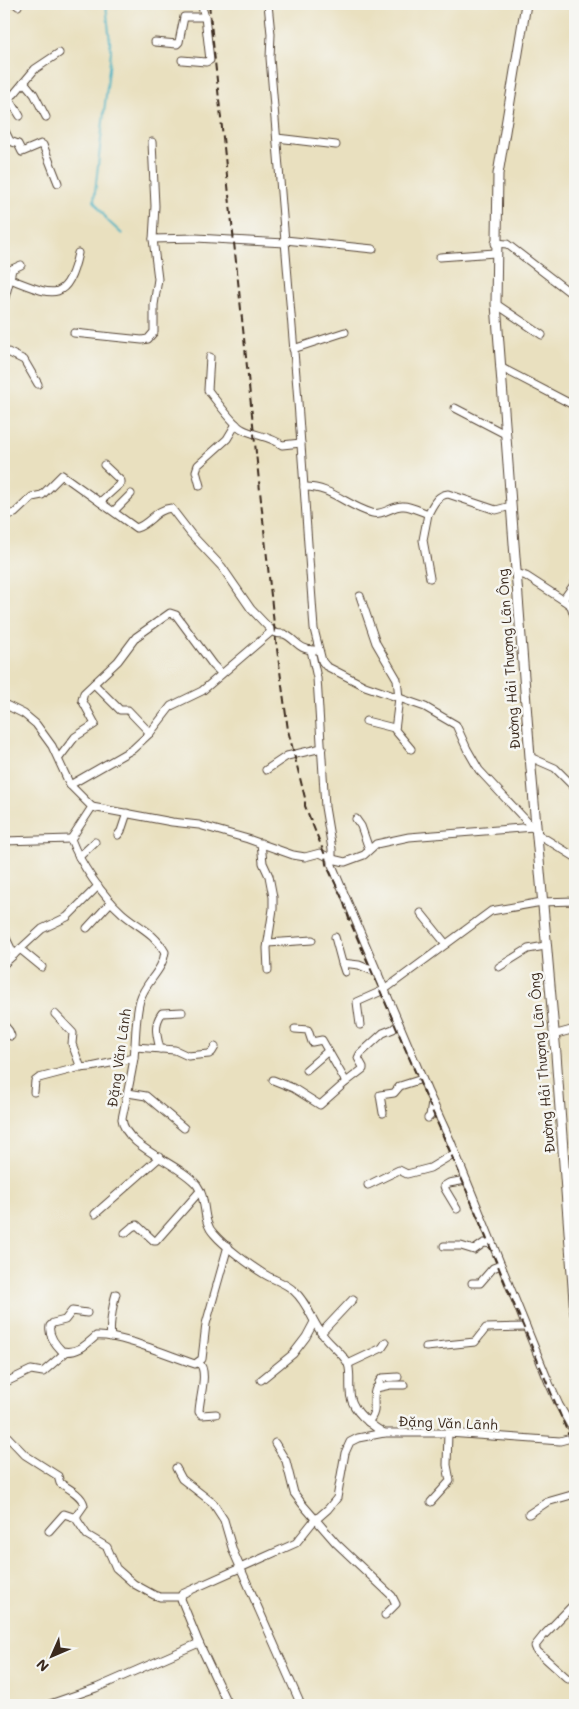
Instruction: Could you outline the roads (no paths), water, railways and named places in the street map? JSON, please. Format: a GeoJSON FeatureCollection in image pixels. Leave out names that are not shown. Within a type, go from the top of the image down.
{"type":"FeatureCollection","features":[{"type":"Feature","properties":{"kind":"street"},"geometry":{"type":"LineString","coordinates":[[182,60],[206,62],[210,60],[205,17],[201,4]]}},
{"type":"Feature","properties":{"kind":"street"},"geometry":{"type":"LineString","coordinates":[[268,4],[326,807],[332,865],[455,1153],[559,1405],[575,1433]]}},
{"type":"Feature","properties":{"kind":"street","name":"Đường Hải Thượng Lãn Ông"},"geometry":{"type":"LineString","coordinates":[[526,4],[498,174],[495,248],[496,304],[535,829],[574,1268],[575,1314]]}},
{"type":"Feature","properties":{"kind":"street"},"geometry":{"type":"LineString","coordinates":[[155,42],[177,44],[180,42],[184,17],[205,17]]}},
{"type":"Feature","properties":{"kind":"street"},"geometry":{"type":"LineString","coordinates":[[20,116],[6,99],[24,82],[35,68],[59,53]]}},
{"type":"Feature","properties":{"kind":"street"},"geometry":{"type":"LineString","coordinates":[[24,82],[34,94],[46,117]]}},
{"type":"Feature","properties":{"kind":"street"},"geometry":{"type":"LineString","coordinates":[[4,129],[10,141],[18,144],[22,152],[41,144],[43,145],[58,183]]}},
{"type":"Feature","properties":{"kind":"street"},"geometry":{"type":"LineString","coordinates":[[277,138],[336,145]]}},
{"type":"Feature","properties":{"kind":"street"},"geometry":{"type":"LineString","coordinates":[[74,333],[142,340],[148,339],[154,332],[154,305],[158,279],[153,239],[155,206],[152,142]]}},
{"type":"Feature","properties":{"kind":"street"},"geometry":{"type":"LineString","coordinates":[[153,239],[196,238],[285,242],[373,249]]}},
{"type":"Feature","properties":{"kind":"street"},"geometry":{"type":"LineString","coordinates":[[440,257],[508,244],[565,288],[575,293]]}},
{"type":"Feature","properties":{"kind":"street"},"geometry":{"type":"LineString","coordinates":[[10,279],[56,292],[69,284],[78,253]]}},
{"type":"Feature","properties":{"kind":"street"},"geometry":{"type":"LineString","coordinates":[[4,301],[12,269],[21,265]]}},
{"type":"Feature","properties":{"kind":"street"},"geometry":{"type":"LineString","coordinates":[[496,304],[542,335]]}},
{"type":"Feature","properties":{"kind":"street"},"geometry":{"type":"LineString","coordinates":[[293,349],[345,332]]}},
{"type":"Feature","properties":{"kind":"street"},"geometry":{"type":"LineString","coordinates":[[4,350],[24,360],[38,384]]}},
{"type":"Feature","properties":{"kind":"street"},"geometry":{"type":"LineString","coordinates":[[210,357],[208,390],[236,424],[242,429],[275,440],[282,445],[301,443]]}},
{"type":"Feature","properties":{"kind":"street"},"geometry":{"type":"LineString","coordinates":[[500,367],[575,406]]}},
{"type":"Feature","properties":{"kind":"street"},"geometry":{"type":"LineString","coordinates":[[455,408],[506,434]]}},
{"type":"Feature","properties":{"kind":"street"},"geometry":{"type":"LineString","coordinates":[[200,486],[196,471],[198,465],[226,439],[236,424]]}},
{"type":"Feature","properties":{"kind":"street"},"geometry":{"type":"LineString","coordinates":[[100,502],[121,480],[104,465]]}},
{"type":"Feature","properties":{"kind":"street"},"geometry":{"type":"LineString","coordinates":[[4,516],[15,514],[32,496],[42,495],[62,475],[138,528],[156,513],[169,508],[173,509],[191,534],[222,567],[251,609],[275,634],[285,635],[300,646],[315,650],[326,666],[365,686],[430,710],[456,725],[479,770],[535,829],[575,856]]}},
{"type":"Feature","properties":{"kind":"street"},"geometry":{"type":"LineString","coordinates":[[304,486],[324,489],[350,504],[374,514],[403,506],[428,514]]}},
{"type":"Feature","properties":{"kind":"street"},"geometry":{"type":"LineString","coordinates":[[114,512],[131,494]]}},
{"type":"Feature","properties":{"kind":"street"},"geometry":{"type":"LineString","coordinates":[[430,578],[423,540],[428,514],[439,497],[443,494],[448,494],[496,510],[511,506]]}},
{"type":"Feature","properties":{"kind":"street"},"geometry":{"type":"LineString","coordinates":[[516,573],[526,576],[564,600],[571,606],[575,618]]}},
{"type":"Feature","properties":{"kind":"street"},"geometry":{"type":"LineString","coordinates":[[564,600],[575,582]]}},
{"type":"Feature","properties":{"kind":"street"},"geometry":{"type":"LineString","coordinates":[[360,596],[376,642],[396,675],[399,698],[394,728]]}},
{"type":"Feature","properties":{"kind":"street"},"geometry":{"type":"LineString","coordinates":[[59,758],[75,737],[95,724],[82,700],[84,693],[118,660],[136,637],[172,613],[176,615],[221,673]]}},
{"type":"Feature","properties":{"kind":"street"},"geometry":{"type":"LineString","coordinates":[[70,785],[134,749],[150,733],[171,706],[202,691],[272,631]]}},
{"type":"Feature","properties":{"kind":"street"},"geometry":{"type":"LineString","coordinates":[[94,684],[120,710],[128,710],[150,733]]}},
{"type":"Feature","properties":{"kind":"street"},"geometry":{"type":"LineString","coordinates":[[4,704],[24,714],[46,735],[59,758],[70,785],[92,807],[172,822],[199,825],[298,856],[305,857],[320,854],[345,862],[364,855],[376,844],[409,837],[535,829]]}},
{"type":"Feature","properties":{"kind":"street"},"geometry":{"type":"LineString","coordinates":[[366,722],[394,728],[411,749]]}},
{"type":"Feature","properties":{"kind":"street"},"geometry":{"type":"LineString","coordinates":[[266,770],[287,756],[322,748]]}},
{"type":"Feature","properties":{"kind":"street"},"geometry":{"type":"LineString","coordinates":[[530,757],[555,768],[575,788]]}},
{"type":"Feature","properties":{"kind":"street"},"geometry":{"type":"LineString","coordinates":[[4,841],[71,839],[92,807]]}},
{"type":"Feature","properties":{"kind":"street"},"geometry":{"type":"LineString","coordinates":[[118,835],[126,813]]}},
{"type":"Feature","properties":{"kind":"street"},"geometry":{"type":"LineString","coordinates":[[356,818],[369,849]]}},
{"type":"Feature","properties":{"kind":"street","name":"Đặng Văn Lãnh"},"geometry":{"type":"LineString","coordinates":[[71,839],[79,856],[98,886],[111,902],[124,915],[138,923],[165,952],[164,960],[143,991],[140,1001],[136,1020],[134,1058],[122,1119],[125,1131],[135,1142],[190,1178],[200,1191]]}},
{"type":"Feature","properties":{"kind":"street"},"geometry":{"type":"LineString","coordinates":[[79,856],[95,842]]}},
{"type":"Feature","properties":{"kind":"street"},"geometry":{"type":"LineString","coordinates":[[261,843],[263,862],[273,897],[268,943],[268,970]]}},
{"type":"Feature","properties":{"kind":"street"},"geometry":{"type":"LineString","coordinates":[[4,964],[42,929],[67,917],[98,886]]}},
{"type":"Feature","properties":{"kind":"street"},"geometry":{"type":"LineString","coordinates":[[360,1025],[357,1002],[384,990],[491,911],[542,902],[575,901]]}},
{"type":"Feature","properties":{"kind":"street"},"geometry":{"type":"LineString","coordinates":[[87,928],[111,902]]}},
{"type":"Feature","properties":{"kind":"street"},"geometry":{"type":"LineString","coordinates":[[421,913],[446,944]]}},
{"type":"Feature","properties":{"kind":"street"},"geometry":{"type":"LineString","coordinates":[[4,934],[14,955]]}},
{"type":"Feature","properties":{"kind":"street"},"geometry":{"type":"LineString","coordinates":[[335,937],[345,972]]}},
{"type":"Feature","properties":{"kind":"street"},"geometry":{"type":"LineString","coordinates":[[268,943],[312,940]]}},
{"type":"Feature","properties":{"kind":"street"},"geometry":{"type":"LineString","coordinates":[[499,967],[528,949],[546,946]]}},
{"type":"Feature","properties":{"kind":"street"},"geometry":{"type":"LineString","coordinates":[[20,949],[42,967]]}},
{"type":"Feature","properties":{"kind":"street"},"geometry":{"type":"LineString","coordinates":[[342,963],[359,965],[378,972]]}},
{"type":"Feature","properties":{"kind":"street"},"geometry":{"type":"LineString","coordinates":[[160,1049],[156,1032],[158,1017],[165,1012],[182,1012]]}},
{"type":"Feature","properties":{"kind":"street"},"geometry":{"type":"LineString","coordinates":[[54,1014],[73,1033],[72,1044],[81,1068]]}},
{"type":"Feature","properties":{"kind":"street"},"geometry":{"type":"LineString","coordinates":[[272,1080],[294,1088],[320,1105],[362,1069],[363,1067],[358,1058],[360,1054],[383,1033],[399,1024]]}},
{"type":"Feature","properties":{"kind":"street"},"geometry":{"type":"LineString","coordinates":[[4,1025],[11,1036]]}},
{"type":"Feature","properties":{"kind":"street"},"geometry":{"type":"LineString","coordinates":[[295,1029],[308,1030],[312,1042],[322,1040],[346,1082]]}},
{"type":"Feature","properties":{"kind":"street"},"geometry":{"type":"LineString","coordinates":[[553,1035],[575,1029]]}},
{"type":"Feature","properties":{"kind":"street"},"geometry":{"type":"LineString","coordinates":[[135,1046],[175,1050],[188,1056],[209,1054],[215,1047]]}},
{"type":"Feature","properties":{"kind":"street"},"geometry":{"type":"LineString","coordinates":[[306,1070],[328,1051]]}},
{"type":"Feature","properties":{"kind":"street"},"geometry":{"type":"LineString","coordinates":[[34,1092],[35,1081],[39,1078],[134,1058]]}},
{"type":"Feature","properties":{"kind":"street"},"geometry":{"type":"LineString","coordinates":[[383,1113],[380,1095],[394,1093],[400,1086],[422,1079]]}},
{"type":"Feature","properties":{"kind":"street"},"geometry":{"type":"LineString","coordinates":[[128,1093],[146,1096],[184,1128]]}},
{"type":"Feature","properties":{"kind":"street"},"geometry":{"type":"LineString","coordinates":[[428,1118],[432,1102]]}},
{"type":"Feature","properties":{"kind":"street"},"geometry":{"type":"LineString","coordinates":[[368,1184],[400,1170],[407,1174],[430,1168],[455,1153]]}},
{"type":"Feature","properties":{"kind":"street"},"geometry":{"type":"LineString","coordinates":[[95,1214],[160,1157]]}},
{"type":"Feature","properties":{"kind":"street"},"geometry":{"type":"LineString","coordinates":[[457,1209],[444,1186],[449,1183],[466,1180]]}},
{"type":"Feature","properties":{"kind":"street"},"geometry":{"type":"LineString","coordinates":[[125,1233],[138,1225],[156,1242],[200,1191],[205,1203],[206,1223],[215,1236],[264,1274],[289,1286],[302,1300],[320,1333],[348,1364],[382,1348],[386,1342]]}},
{"type":"Feature","properties":{"kind":"street"},"geometry":{"type":"LineString","coordinates":[[444,1246],[461,1246],[474,1250],[484,1243],[492,1244]]}},
{"type":"Feature","properties":{"kind":"street"},"geometry":{"type":"LineString","coordinates":[[4,1383],[31,1370],[43,1372],[66,1352],[85,1347],[96,1336],[124,1340],[195,1364],[199,1362],[202,1359],[206,1324],[228,1246]]}},
{"type":"Feature","properties":{"kind":"street"},"geometry":{"type":"LineString","coordinates":[[472,1283],[480,1283],[493,1268],[501,1265]]}},
{"type":"Feature","properties":{"kind":"street"},"geometry":{"type":"LineString","coordinates":[[111,1337],[109,1330],[116,1294]]}},
{"type":"Feature","properties":{"kind":"street"},"geometry":{"type":"LineString","coordinates":[[320,1333],[353,1299]]}},
{"type":"Feature","properties":{"kind":"street"},"geometry":{"type":"LineString","coordinates":[[66,1352],[62,1351],[54,1342],[49,1329],[50,1326],[53,1323],[65,1320],[72,1311],[87,1313]]}},
{"type":"Feature","properties":{"kind":"street"},"geometry":{"type":"LineString","coordinates":[[261,1380],[293,1354],[306,1337],[314,1322]]}},
{"type":"Feature","properties":{"kind":"street"},"geometry":{"type":"LineString","coordinates":[[426,1347],[476,1342],[486,1328],[526,1327]]}},
{"type":"Feature","properties":{"kind":"street"},"geometry":{"type":"LineString","coordinates":[[199,1362],[203,1366],[204,1373],[199,1412],[202,1416],[216,1414]]}},
{"type":"Feature","properties":{"kind":"street","name":"Đặng Văn Lãnh"},"geometry":{"type":"LineString","coordinates":[[348,1364],[352,1402],[368,1422],[384,1433],[448,1433],[560,1441],[575,1437]]}},
{"type":"Feature","properties":{"kind":"street"},"geometry":{"type":"LineString","coordinates":[[368,1422],[375,1412],[374,1391],[378,1387],[379,1382],[382,1378],[398,1377]]}},
{"type":"Feature","properties":{"kind":"street"},"geometry":{"type":"LineString","coordinates":[[378,1387],[404,1385]]}},
{"type":"Feature","properties":{"kind":"street"},"geometry":{"type":"LineString","coordinates":[[4,1433],[20,1451],[58,1476],[60,1483],[82,1501],[84,1505],[76,1518]]}},
{"type":"Feature","properties":{"kind":"street"},"geometry":{"type":"LineString","coordinates":[[49,1531],[64,1514],[76,1518],[87,1535],[107,1547],[116,1568],[134,1584],[160,1597],[181,1597],[186,1592],[294,1545],[314,1520],[328,1509],[337,1498],[345,1453],[350,1442],[355,1438],[384,1433]]}},
{"type":"Feature","properties":{"kind":"street"},"geometry":{"type":"LineString","coordinates":[[431,1502],[450,1481],[448,1433]]}},
{"type":"Feature","properties":{"kind":"street"},"geometry":{"type":"LineString","coordinates":[[275,1443],[286,1461],[294,1493],[314,1520],[392,1596],[396,1604],[385,1615]]}},
{"type":"Feature","properties":{"kind":"street"},"geometry":{"type":"LineString","coordinates":[[176,1468],[182,1479],[212,1503],[221,1514],[232,1547],[301,1705]]}},
{"type":"Feature","properties":{"kind":"street"},"geometry":{"type":"LineString","coordinates":[[528,1514],[547,1502],[575,1494]]}},
{"type":"Feature","properties":{"kind":"street"},"geometry":{"type":"LineString","coordinates":[[181,1597],[199,1643],[228,1705]]}},
{"type":"Feature","properties":{"kind":"street"},"geometry":{"type":"LineString","coordinates":[[568,1679],[537,1651],[535,1646],[575,1603]]}},
{"type":"Feature","properties":{"kind":"street"},"geometry":{"type":"LineString","coordinates":[[47,1705],[96,1688],[199,1643]]}},
{"type":"Feature","properties":{"kind":"waterway"},"geometry":{"type":"LineString","coordinates":[[106,4],[111,51],[94,201],[108,221],[122,234]]}},
{"type":"Feature","properties":{"kind":"railway"},"geometry":{"type":"LineString","coordinates":[[209,4],[275,634],[288,730],[305,798],[305,806],[349,919],[460,1175],[575,1450]]}}]}
